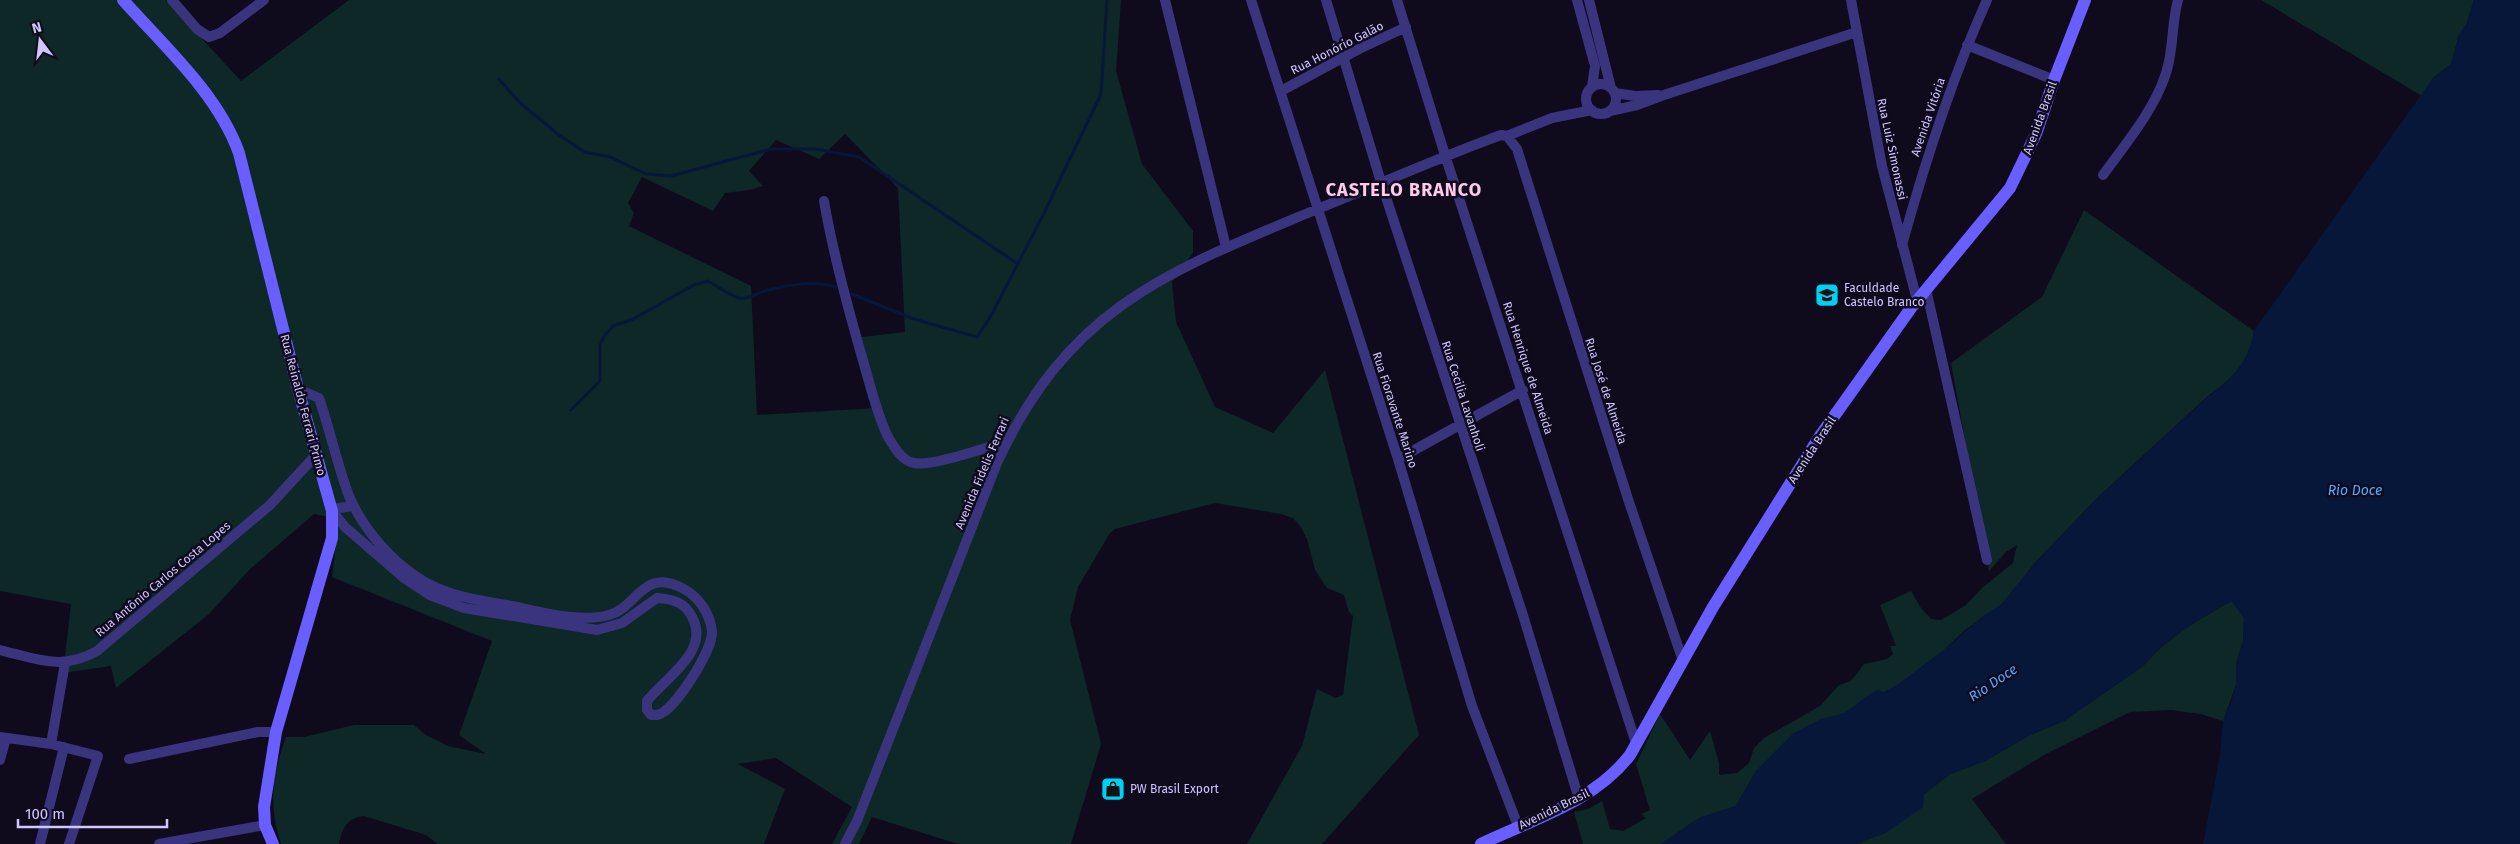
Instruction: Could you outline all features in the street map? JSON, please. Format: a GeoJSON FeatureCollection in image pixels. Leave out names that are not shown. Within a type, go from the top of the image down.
{"type":"FeatureCollection","features":[{"type":"Feature","properties":{"kind":"main road","name":"Rua Reinaldo Ferrari Primo"},"geometry":{"type":"LineString","coordinates":[[123,0],[221,112],[232,134],[239,152],[298,389],[332,510],[332,538],[276,732],[264,807],[265,824],[273,844]]}},
{"type":"Feature","properties":{"kind":"main road","name":"Avenida Brasil"},"geometry":{"type":"LineString","coordinates":[[1481,844],[1592,792],[1617,770],[1636,743],[1713,607],[1810,452],[1917,300],[2010,188],[2028,154],[2085,0]]}},
{"type":"Feature","properties":{"kind":"street"},"geometry":{"type":"LineString","coordinates":[[172,0],[196,29],[209,37],[220,33],[264,0]]}},
{"type":"Feature","properties":{"kind":"street"},"geometry":{"type":"LineString","coordinates":[[1165,0],[1226,247]]}},
{"type":"Feature","properties":{"kind":"street","name":"Rua Fioravante Marino"},"geometry":{"type":"LineString","coordinates":[[1251,0],[1398,459],[1472,706],[1518,826]]}},
{"type":"Feature","properties":{"kind":"street","name":"Rua Cecilia Lavanholi"},"geometry":{"type":"LineString","coordinates":[[1326,0],[1381,182],[1458,425],[1522,612],[1579,799]]}},
{"type":"Feature","properties":{"kind":"street","name":"Rua Henrique de Almeida"},"geometry":{"type":"LineString","coordinates":[[1397,0],[1445,155],[1636,743]]}},
{"type":"Feature","properties":{"kind":"street"},"geometry":{"type":"LineString","coordinates":[[1577,0],[1595,66],[1592,87],[1586,98],[1592,110],[1604,114],[1637,105],[1857,32]]}},
{"type":"Feature","properties":{"kind":"street"},"geometry":{"type":"LineString","coordinates":[[1589,0],[1616,99],[1610,111]]}},
{"type":"Feature","properties":{"kind":"street","name":"Rua Luiz Simonassi"},"geometry":{"type":"LineString","coordinates":[[1852,0],[1882,166],[1917,300]]}},
{"type":"Feature","properties":{"kind":"street","name":"Avenida Vitória"},"geometry":{"type":"LineString","coordinates":[[1902,246],[1928,150],[1966,45],[1987,0]]}},
{"type":"Feature","properties":{"kind":"street"},"geometry":{"type":"LineString","coordinates":[[2103,175],[2158,93],[2166,76],[2171,56],[2173,22],[2178,0]]}},
{"type":"Feature","properties":{"kind":"street","name":"Rua Honório Galão"},"geometry":{"type":"LineString","coordinates":[[1281,91],[1342,58],[1406,27]]}},
{"type":"Feature","properties":{"kind":"street"},"geometry":{"type":"LineString","coordinates":[[1966,45],[2054,80]]}},
{"type":"Feature","properties":{"kind":"street"},"geometry":{"type":"LineString","coordinates":[[1592,87],[1598,84],[1635,96],[1664,95]]}},
{"type":"Feature","properties":{"kind":"street","name":"Avenida Fidelis Ferrari"},"geometry":{"type":"LineString","coordinates":[[845,844],[857,821],[1015,424],[1046,378],[1090,329],[1145,288],[1226,247],[1445,155],[1552,118],[1592,110]]}},
{"type":"Feature","properties":{"kind":"street","name":"Rua José de Almeida"},"geometry":{"type":"LineString","coordinates":[[1504,135],[1517,149],[1628,502],[1683,661]]}},
{"type":"Feature","properties":{"kind":"street"},"geometry":{"type":"LineString","coordinates":[[824,201],[839,275],[879,416],[894,447],[903,457],[914,463],[932,462],[1007,441]]}},
{"type":"Feature","properties":{"kind":"street"},"geometry":{"type":"LineString","coordinates":[[1926,289],[1987,560]]}},
{"type":"Feature","properties":{"kind":"street"},"geometry":{"type":"LineString","coordinates":[[298,389],[319,398],[354,506],[370,532],[397,560],[426,582],[458,595],[549,613],[598,618],[618,611],[641,589],[665,583],[684,589],[696,597],[706,612],[712,631],[709,647],[691,679],[669,708],[658,715],[651,715],[647,710],[647,701],[688,658],[696,641],[697,630],[690,613],[678,602],[657,598],[622,623],[597,630],[464,608],[430,595],[404,578],[345,527],[332,510],[354,506]]}},
{"type":"Feature","properties":{"kind":"street"},"geometry":{"type":"LineString","coordinates":[[1398,459],[1522,390]]}},
{"type":"Feature","properties":{"kind":"street","name":"Rua Antônio Carlos Costa Lopes"},"geometry":{"type":"LineString","coordinates":[[0,650],[65,663],[83,659],[97,652],[270,505],[316,455]]}},
{"type":"Feature","properties":{"kind":"street"},"geometry":{"type":"LineString","coordinates":[[641,589],[649,595],[647,604]]}},
{"type":"Feature","properties":{"kind":"street"},"geometry":{"type":"LineString","coordinates":[[51,744],[65,663]]}},
{"type":"Feature","properties":{"kind":"street"},"geometry":{"type":"LineString","coordinates":[[129,759],[258,732],[276,732]]}},
{"type":"Feature","properties":{"kind":"street"},"geometry":{"type":"LineString","coordinates":[[0,760],[3,737],[51,744],[98,756],[69,844]]}},
{"type":"Feature","properties":{"kind":"street"},"geometry":{"type":"LineString","coordinates":[[40,844],[64,748]]}},
{"type":"Feature","properties":{"kind":"street"},"geometry":{"type":"LineString","coordinates":[[159,844],[265,824]]}},
{"type":"Feature","properties":{"kind":"green space"},"geometry":{"type":"Polygon","coordinates":[[[0,0],[166,0],[241,81],[349,0],[1121,0],[1116,71],[1142,164],[1193,231],[1193,253],[1172,282],[1176,322],[1215,407],[1273,433],[1325,370],[1419,735],[1322,844],[1247,844],[1302,746],[1317,689],[1335,698],[1343,695],[1353,616],[1349,612],[1344,595],[1327,588],[1315,570],[1307,539],[1301,527],[1293,518],[1281,514],[1215,503],[1115,529],[1110,533],[1078,587],[1070,620],[1101,744],[1071,844],[958,844],[872,817],[859,844],[832,844],[852,807],[776,758],[738,764],[785,789],[764,844],[438,844],[426,835],[364,816],[353,819],[346,825],[339,844],[281,844],[274,816],[273,790],[277,765],[286,737],[304,737],[354,725],[414,725],[426,735],[448,746],[486,754],[459,735],[492,641],[332,577],[336,543],[329,517],[314,514],[249,570],[209,614],[116,688],[111,666],[63,673],[71,604],[0,591],[0,0]],[[845,134],[819,159],[776,140],[749,171],[763,186],[750,190],[725,193],[713,211],[642,177],[628,203],[634,213],[629,226],[751,286],[757,415],[878,408],[852,338],[905,332],[898,188],[845,134]]]}},
{"type":"Feature","properties":{"kind":"green space"},"geometry":{"type":"Polygon","coordinates":[[[2261,0],[2474,0],[2467,23],[2459,35],[2451,64],[2433,78],[2422,96],[2261,0]]]}},
{"type":"Feature","properties":{"kind":"green space"},"geometry":{"type":"Polygon","coordinates":[[[2084,210],[2254,331],[2249,351],[2239,368],[2226,382],[2209,395],[2096,499],[2035,563],[2001,605],[1965,630],[1944,650],[1899,684],[1845,713],[1794,733],[1756,771],[1736,806],[1699,818],[1661,844],[1583,844],[1574,812],[1588,809],[1602,801],[1610,829],[1623,831],[1646,818],[1641,814],[1650,810],[1636,764],[1660,714],[1690,760],[1710,731],[1719,763],[1719,775],[1737,773],[1749,763],[1754,748],[1764,738],[1820,706],[1839,685],[1851,681],[1864,664],[1887,659],[1893,654],[1890,646],[1896,646],[1880,605],[1911,591],[1921,608],[1931,619],[1941,620],[1966,605],[1982,588],[2013,563],[2017,545],[2006,552],[1989,571],[1951,363],[2042,297],[2084,210]]]}},
{"type":"Feature","properties":{"kind":"green space"},"geometry":{"type":"Polygon","coordinates":[[[2232,601],[2244,618],[2243,641],[2236,665],[2236,685],[2223,721],[2201,714],[2171,710],[2130,712],[2044,755],[1972,799],[2006,844],[1856,844],[1887,832],[1924,794],[1950,774],[1985,761],[2028,736],[2064,721],[2143,666],[2184,629],[2232,601]]]}},
{"type":"Feature","properties":{"kind":"water","name":"Rio Doce"},"geometry":{"type":"Polygon","coordinates":[[[2474,0],[2520,0],[2520,844],[2203,844],[2220,755],[2223,720],[2236,685],[2236,665],[2243,641],[2244,618],[2232,601],[2184,629],[2143,666],[2064,721],[2028,736],[1985,761],[1950,774],[1924,794],[1923,807],[1887,832],[1856,844],[1661,844],[1699,818],[1736,806],[1756,771],[1794,733],[1821,719],[1845,713],[1877,690],[1884,692],[1899,684],[1944,650],[1984,615],[2001,605],[2035,563],[2096,499],[2233,375],[2249,351],[2254,331],[2433,78],[2451,64],[2459,35],[2467,23],[2474,0]]]}},
{"type":"Feature","properties":{"kind":"waterway"},"geometry":{"type":"LineString","coordinates":[[852,294],[914,319],[977,337],[992,314],[1043,215],[1101,94],[1107,0]]}},
{"type":"Feature","properties":{"kind":"waterway"},"geometry":{"type":"LineString","coordinates":[[499,79],[519,102],[559,135],[585,152],[610,157],[646,174],[671,176],[771,149],[815,149],[859,157],[1018,264]]}},
{"type":"Feature","properties":{"kind":"waterway"},"geometry":{"type":"LineString","coordinates":[[571,410],[600,381],[600,345],[604,336],[613,326],[633,319],[694,285],[708,281],[739,298],[791,285],[818,284],[835,287]]}},
{"type":"Feature","properties":{"kind":"place","name":"Faculdade Castelo Branco"},"geometry":{"type":"Point","coordinates":[1827,295]}},
{"type":"Feature","properties":{"kind":"place","name":"PW Brasil Export"},"geometry":{"type":"Point","coordinates":[1113,789]}},
{"type":"Feature","properties":{"kind":"district","name":"CASTELO BRANCO"},"geometry":{"type":"Point","coordinates":[1404,190]}}]}
